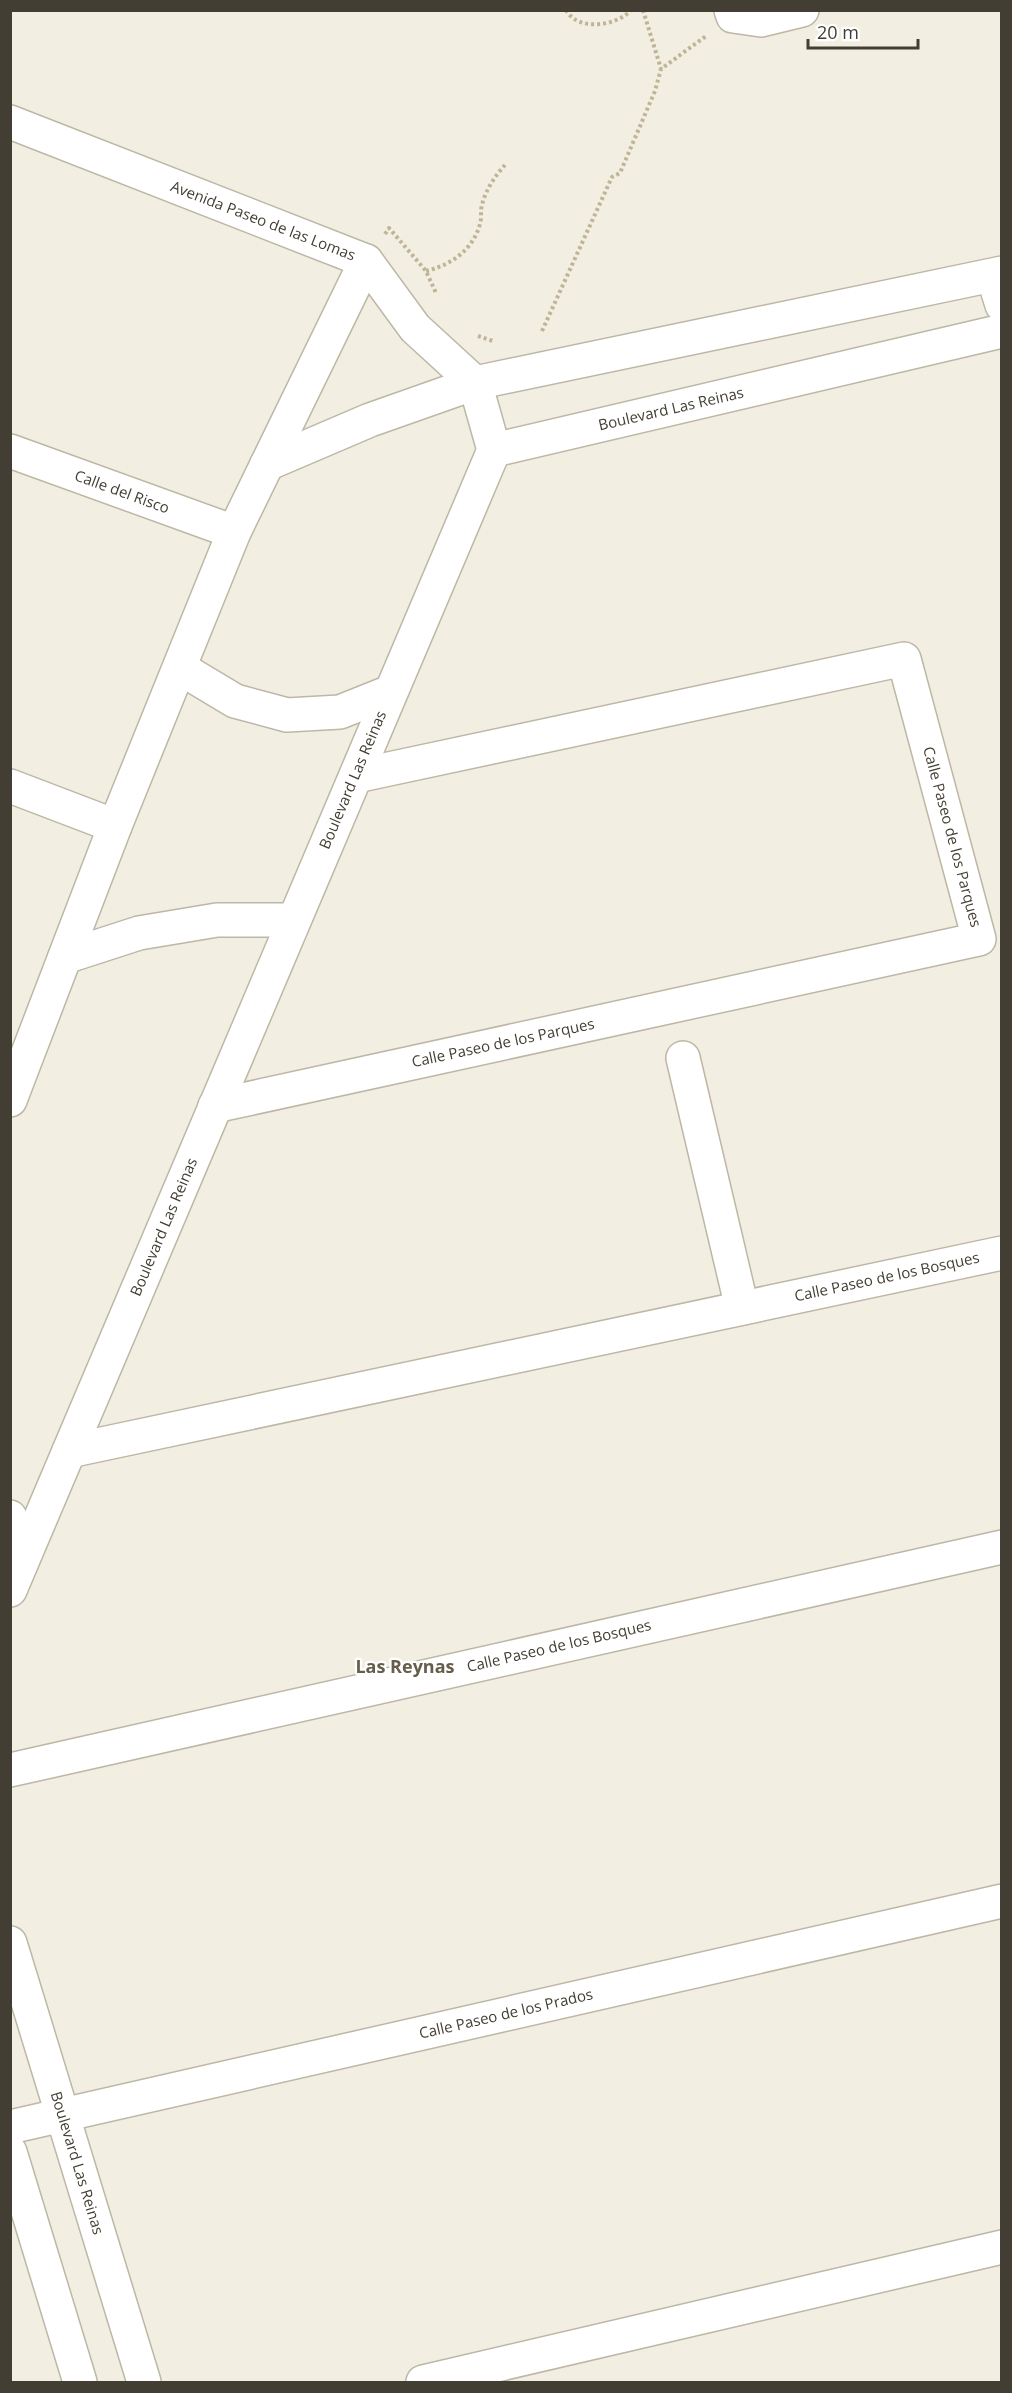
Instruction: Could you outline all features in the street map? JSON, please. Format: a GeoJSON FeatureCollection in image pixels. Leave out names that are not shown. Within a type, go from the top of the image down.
{"type":"FeatureCollection","features":[{"type":"Feature","properties":{"kind":"street"},"geometry":{"type":"LineString","coordinates":[[732,13],[761,20],[802,10]]}},
{"type":"Feature","properties":{"kind":"street","name":"Avenida Paseo de las Lomas"},"geometry":{"type":"LineString","coordinates":[[10,122],[366,261],[415,328],[475,384]]}},
{"type":"Feature","properties":{"kind":"street"},"geometry":{"type":"LineString","coordinates":[[10,1100],[115,826],[234,532],[366,261]]}},
{"type":"Feature","properties":{"kind":"street"},"geometry":{"type":"LineString","coordinates":[[267,464],[370,420],[475,384],[999,285]]}},
{"type":"Feature","properties":{"kind":"street","name":"Boulevard Las Reinas"},"geometry":{"type":"LineString","coordinates":[[14,1583],[494,450],[1002,331]]}},
{"type":"Feature","properties":{"kind":"street"},"geometry":{"type":"LineString","coordinates":[[475,384],[494,450]]}},
{"type":"Feature","properties":{"kind":"street","name":"Calle del Risco"},"geometry":{"type":"LineString","coordinates":[[10,451],[234,532]]}},
{"type":"Feature","properties":{"kind":"street","name":"Calle Paseo de los Parques"},"geometry":{"type":"LineString","coordinates":[[215,1106],[979,939],[904,659],[356,776]]}},
{"type":"Feature","properties":{"kind":"street"},"geometry":{"type":"LineString","coordinates":[[180,668],[234,701],[286,715],[340,712],[390,692]]}},
{"type":"Feature","properties":{"kind":"street"},"geometry":{"type":"LineString","coordinates":[[10,786],[115,826]]}},
{"type":"Feature","properties":{"kind":"street"},"geometry":{"type":"LineString","coordinates":[[65,957],[139,933],[217,920],[294,920]]}},
{"type":"Feature","properties":{"kind":"street"},"geometry":{"type":"LineString","coordinates":[[683,1058],[742,1308]]}},
{"type":"Feature","properties":{"kind":"street","name":"Calle Paseo de los Bosques"},"geometry":{"type":"LineString","coordinates":[[69,1451],[1002,1253]]}},
{"type":"Feature","properties":{"kind":"street"},"geometry":{"type":"LineString","coordinates":[[10,1517],[14,1583]]}},
{"type":"Feature","properties":{"kind":"street","name":"Calle Paseo de los Bosques"},"geometry":{"type":"LineString","coordinates":[[10,1770],[1002,1547]]}},
{"type":"Feature","properties":{"kind":"street","name":"Calle Paseo de los Prados"},"geometry":{"type":"LineString","coordinates":[[10,2127],[1002,1901]]}},
{"type":"Feature","properties":{"kind":"street","name":"Boulevard Las Reinas"},"geometry":{"type":"LineString","coordinates":[[10,1942],[144,2382]]}},
{"type":"Feature","properties":{"kind":"street"},"geometry":{"type":"LineString","coordinates":[[10,2152],[80,2382]]}},
{"type":"Feature","properties":{"kind":"street"},"geometry":{"type":"LineString","coordinates":[[423,2382],[1002,2247]]}},
{"type":"Feature","properties":{"kind":"path"},"geometry":{"type":"LineString","coordinates":[[566,10],[568,15],[581,24],[604,24],[625,17],[631,10]]}},
{"type":"Feature","properties":{"kind":"path"},"geometry":{"type":"LineString","coordinates":[[539,334],[544,329],[612,177],[620,173],[655,91],[661,69],[643,10]]}},
{"type":"Feature","properties":{"kind":"path"},"geometry":{"type":"LineString","coordinates":[[661,69],[732,13]]}},
{"type":"Feature","properties":{"kind":"path"},"geometry":{"type":"LineString","coordinates":[[426,272],[442,267],[462,255],[472,242],[480,224],[482,205],[494,180],[505,165]]}},
{"type":"Feature","properties":{"kind":"path"},"geometry":{"type":"LineString","coordinates":[[366,261],[389,228],[426,272],[442,302]]}},
{"type":"Feature","properties":{"kind":"path"},"geometry":{"type":"LineString","coordinates":[[473,335],[501,342]]}},
{"type":"Feature","properties":{"kind":"district","name":"Las Reynas"},"geometry":{"type":"Point","coordinates":[405,1667]}}]}
